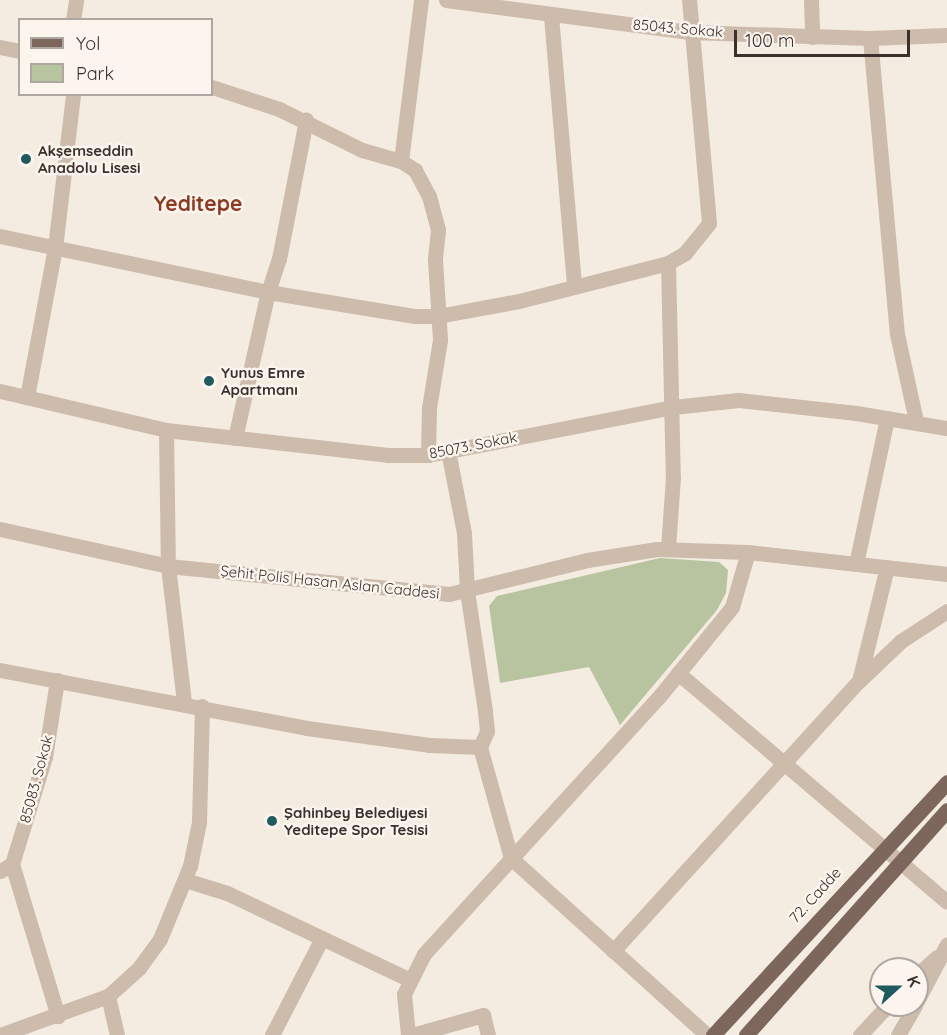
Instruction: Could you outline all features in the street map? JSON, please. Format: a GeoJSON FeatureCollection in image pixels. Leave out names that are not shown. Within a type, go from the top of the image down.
{"type":"FeatureCollection","features":[{"type":"Feature","properties":{"kind":"main road","name":"72. Cadde"},"geometry":{"type":"LineString","coordinates":[[713,1035],[884,846],[947,782]]}},
{"type":"Feature","properties":{"kind":"main road"},"geometry":{"type":"LineString","coordinates":[[746,1035],[947,810]]}},
{"type":"Feature","properties":{"kind":"street"},"geometry":{"type":"LineString","coordinates":[[73,18],[76,0]]}},
{"type":"Feature","properties":{"kind":"street"},"geometry":{"type":"LineString","coordinates":[[401,161],[421,0]]}},
{"type":"Feature","properties":{"kind":"street","name":"85043. Sokak"},"geometry":{"type":"LineString","coordinates":[[446,0],[543,10],[690,32],[870,38],[947,35]]}},
{"type":"Feature","properties":{"kind":"street"},"geometry":{"type":"LineString","coordinates":[[0,236],[268,291],[415,316],[438,316],[574,287],[668,263],[686,253],[709,223],[690,32],[689,0]]}},
{"type":"Feature","properties":{"kind":"street"},"geometry":{"type":"LineString","coordinates":[[811,0],[812,37]]}},
{"type":"Feature","properties":{"kind":"street"},"geometry":{"type":"LineString","coordinates":[[543,10],[574,287]]}},
{"type":"Feature","properties":{"kind":"street"},"geometry":{"type":"LineString","coordinates":[[870,38],[897,334],[916,422]]}},
{"type":"Feature","properties":{"kind":"street"},"geometry":{"type":"LineString","coordinates":[[0,47],[18,51]]}},
{"type":"Feature","properties":{"kind":"street"},"geometry":{"type":"LineString","coordinates":[[213,87],[306,120],[362,150],[401,161],[415,170],[429,196],[438,230],[440,340],[429,408],[428,455]]}},
{"type":"Feature","properties":{"kind":"street"},"geometry":{"type":"LineString","coordinates":[[27,398],[55,248],[74,96]]}},
{"type":"Feature","properties":{"kind":"street"},"geometry":{"type":"LineString","coordinates":[[235,438],[268,291],[279,259],[306,120]]}},
{"type":"Feature","properties":{"kind":"street"},"geometry":{"type":"LineString","coordinates":[[668,263],[673,406],[668,549]]}},
{"type":"Feature","properties":{"kind":"street","name":"85073. Sokak"},"geometry":{"type":"LineString","coordinates":[[0,391],[166,430],[388,455],[428,455],[673,406],[740,400],[887,418],[947,428]]}},
{"type":"Feature","properties":{"kind":"street"},"geometry":{"type":"LineString","coordinates":[[856,564],[887,418]]}},
{"type":"Feature","properties":{"kind":"street"},"geometry":{"type":"LineString","coordinates":[[166,430],[168,566],[184,702]]}},
{"type":"Feature","properties":{"kind":"street"},"geometry":{"type":"LineString","coordinates":[[448,451],[464,533],[467,590],[486,711],[487,731],[480,747],[511,858],[707,1035]]}},
{"type":"Feature","properties":{"kind":"street","name":"Şehit Polis Hasan Aslan Caddesi"},"geometry":{"type":"LineString","coordinates":[[0,529],[168,566],[449,594],[587,560],[668,549],[748,552],[947,574]]}},
{"type":"Feature","properties":{"kind":"street"},"geometry":{"type":"LineString","coordinates":[[488,1035],[483,1015],[410,1035],[404,994],[424,954],[678,673],[732,607],[748,552]]}},
{"type":"Feature","properties":{"kind":"street"},"geometry":{"type":"LineString","coordinates":[[859,681],[887,567]]}},
{"type":"Feature","properties":{"kind":"street"},"geometry":{"type":"LineString","coordinates":[[613,951],[859,681],[901,641],[947,611]]}},
{"type":"Feature","properties":{"kind":"street"},"geometry":{"type":"LineString","coordinates":[[0,670],[184,702],[307,728],[429,745],[480,747]]}},
{"type":"Feature","properties":{"kind":"street"},"geometry":{"type":"LineString","coordinates":[[678,673],[784,765],[884,846],[947,902]]}},
{"type":"Feature","properties":{"kind":"street","name":"85083. Sokak"},"geometry":{"type":"LineString","coordinates":[[6,867],[45,757],[57,680]]}},
{"type":"Feature","properties":{"kind":"street"},"geometry":{"type":"LineString","coordinates":[[0,1035],[58,1016],[108,996],[139,968],[160,939],[185,880],[199,822],[202,706]]}},
{"type":"Feature","properties":{"kind":"street"},"geometry":{"type":"LineString","coordinates":[[6,867],[58,1016]]}},
{"type":"Feature","properties":{"kind":"street"},"geometry":{"type":"LineString","coordinates":[[185,880],[227,893],[411,980]]}},
{"type":"Feature","properties":{"kind":"street"},"geometry":{"type":"LineString","coordinates":[[272,1035],[322,938]]}},
{"type":"Feature","properties":{"kind":"street"},"geometry":{"type":"LineString","coordinates":[[929,963],[945,948]]}},
{"type":"Feature","properties":{"kind":"street"},"geometry":{"type":"LineString","coordinates":[[929,978],[945,948]]}},
{"type":"Feature","properties":{"kind":"street"},"geometry":{"type":"LineString","coordinates":[[108,996],[117,1035]]}},
{"type":"Feature","properties":{"kind":"street"},"geometry":{"type":"LineString","coordinates":[[860,1035],[877,1017]]}},
{"type":"Feature","properties":{"kind":"street"},"geometry":{"type":"LineString","coordinates":[[898,1035],[908,1017]]}},
{"type":"Feature","properties":{"kind":"green space"},"geometry":{"type":"Polygon","coordinates":[[[660,558],[719,562],[728,570],[726,593],[717,610],[620,725],[589,667],[500,683],[489,606],[497,596],[660,558]]]}},
{"type":"Feature","properties":{"kind":"place","name":"Akşemseddin Anadolu Lisesi"},"geometry":{"type":"Point","coordinates":[26,159]}},
{"type":"Feature","properties":{"kind":"place","name":"Yunus Emre Apartmanı"},"geometry":{"type":"Point","coordinates":[209,381]}},
{"type":"Feature","properties":{"kind":"place","name":"Şahinbey Belediyesi Yeditepe Spor Tesisi"},"geometry":{"type":"Point","coordinates":[272,821]}},
{"type":"Feature","properties":{"kind":"district","name":"Yeditepe"},"geometry":{"type":"Point","coordinates":[198,203]}}]}
